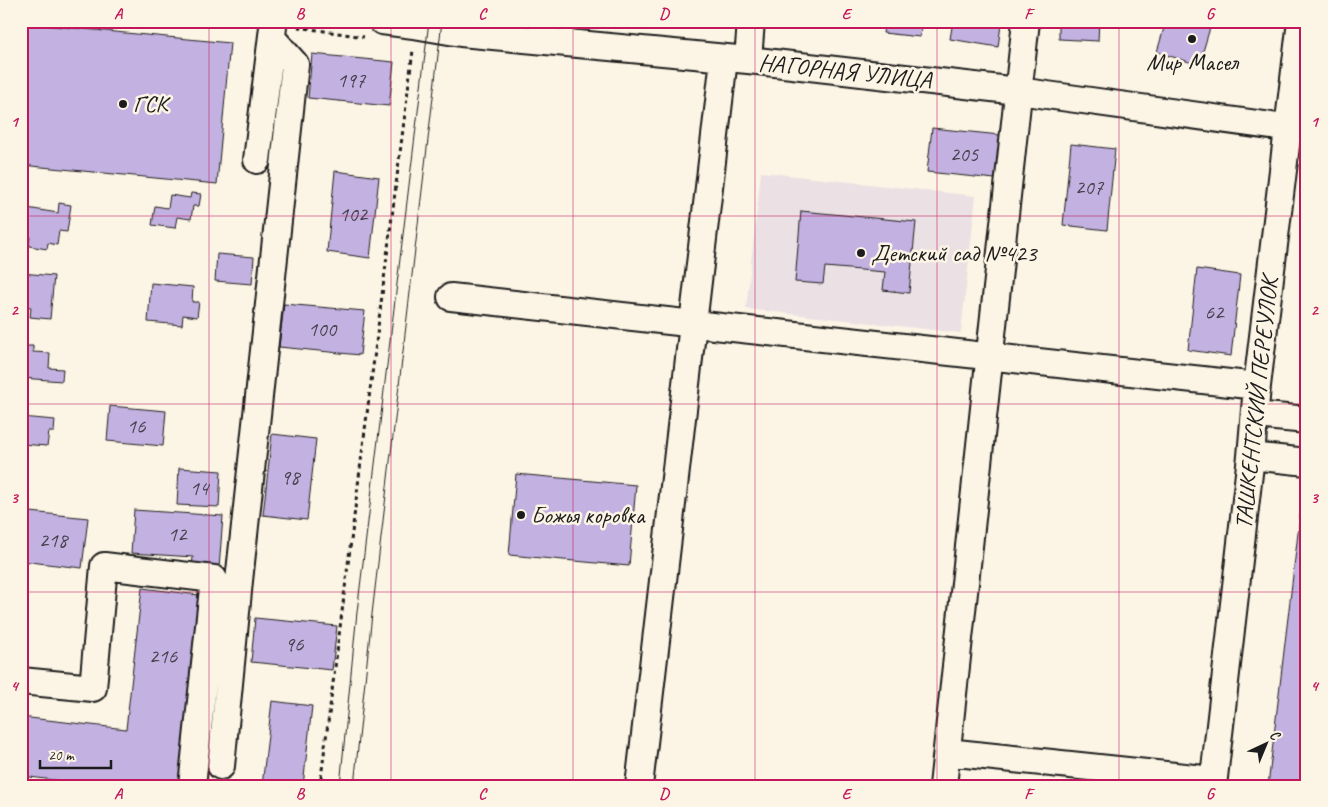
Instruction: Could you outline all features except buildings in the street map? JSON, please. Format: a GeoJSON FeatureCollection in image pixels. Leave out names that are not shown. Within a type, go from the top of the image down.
{"type":"FeatureCollection","features":[{"type":"Feature","properties":{"kind":"street"},"geometry":{"type":"LineString","coordinates":[[639,786],[694,323],[736,59],[751,21]]}},
{"type":"Feature","properties":{"kind":"street"},"geometry":{"type":"LineString","coordinates":[[944,786],[1026,21]]}},
{"type":"Feature","properties":{"kind":"street","name":"ТАШКЕНТСКИЙ ПЕРЕУЛОК"},"geometry":{"type":"LineString","coordinates":[[1213,783],[1258,386],[1297,130],[1301,21]]}},
{"type":"Feature","properties":{"kind":"street","name":"НАГОРНАЯ УЛИЦА"},"geometry":{"type":"LineString","coordinates":[[374,29],[414,25],[462,27],[1018,91],[1297,130]]}},
{"type":"Feature","properties":{"kind":"street"},"geometry":{"type":"LineString","coordinates":[[257,160],[273,27]]}},
{"type":"Feature","properties":{"kind":"street"},"geometry":{"type":"LineString","coordinates":[[192,786],[227,580],[295,64],[273,27]]}},
{"type":"Feature","properties":{"kind":"street"},"geometry":{"type":"LineString","coordinates":[[451,297],[1258,386]]}},
{"type":"Feature","properties":{"kind":"street"},"geometry":{"type":"LineString","coordinates":[[1255,415],[1307,420]]}},
{"type":"Feature","properties":{"kind":"street"},"geometry":{"type":"LineString","coordinates":[[1251,456],[1307,462]]}},
{"type":"Feature","properties":{"kind":"street"},"geometry":{"type":"LineString","coordinates":[[21,682],[93,688],[104,566],[227,580]]}},
{"type":"Feature","properties":{"kind":"street"},"geometry":{"type":"LineString","coordinates":[[221,766],[227,580]]}},
{"type":"Feature","properties":{"kind":"street"},"geometry":{"type":"LineString","coordinates":[[947,752],[1213,783]]}},
{"type":"Feature","properties":{"kind":"path"},"geometry":{"type":"LineString","coordinates":[[320,786],[414,44],[414,25]]}},
{"type":"Feature","properties":{"kind":"path"},"geometry":{"type":"LineString","coordinates":[[273,27],[374,29]]}},
{"type":"Feature","properties":{"kind":"shaded area","name":"Детский сад №423"},"geometry":{"type":"Polygon","coordinates":[[[761,172],[976,196],[961,333],[746,309],[761,172]]]}},
{"type":"Feature","properties":{"kind":"tram line"},"geometry":{"type":"LineString","coordinates":[[340,786],[357,612],[429,21]]}},
{"type":"Feature","properties":{"kind":"tram line"},"geometry":{"type":"LineString","coordinates":[[354,786],[372,614],[442,21]]}},
{"type":"Feature","properties":{"kind":"place","name":"Мир Масел"},"geometry":{"type":"Point","coordinates":[1192,39]}},
{"type":"Feature","properties":{"kind":"place","name":"ГСК"},"geometry":{"type":"Point","coordinates":[123,104]}},
{"type":"Feature","properties":{"kind":"place","name":"Детский сад №423"},"geometry":{"type":"Point","coordinates":[861,253]}},
{"type":"Feature","properties":{"kind":"place","name":"Божья коровка"},"geometry":{"type":"Point","coordinates":[521,515]}}]}
